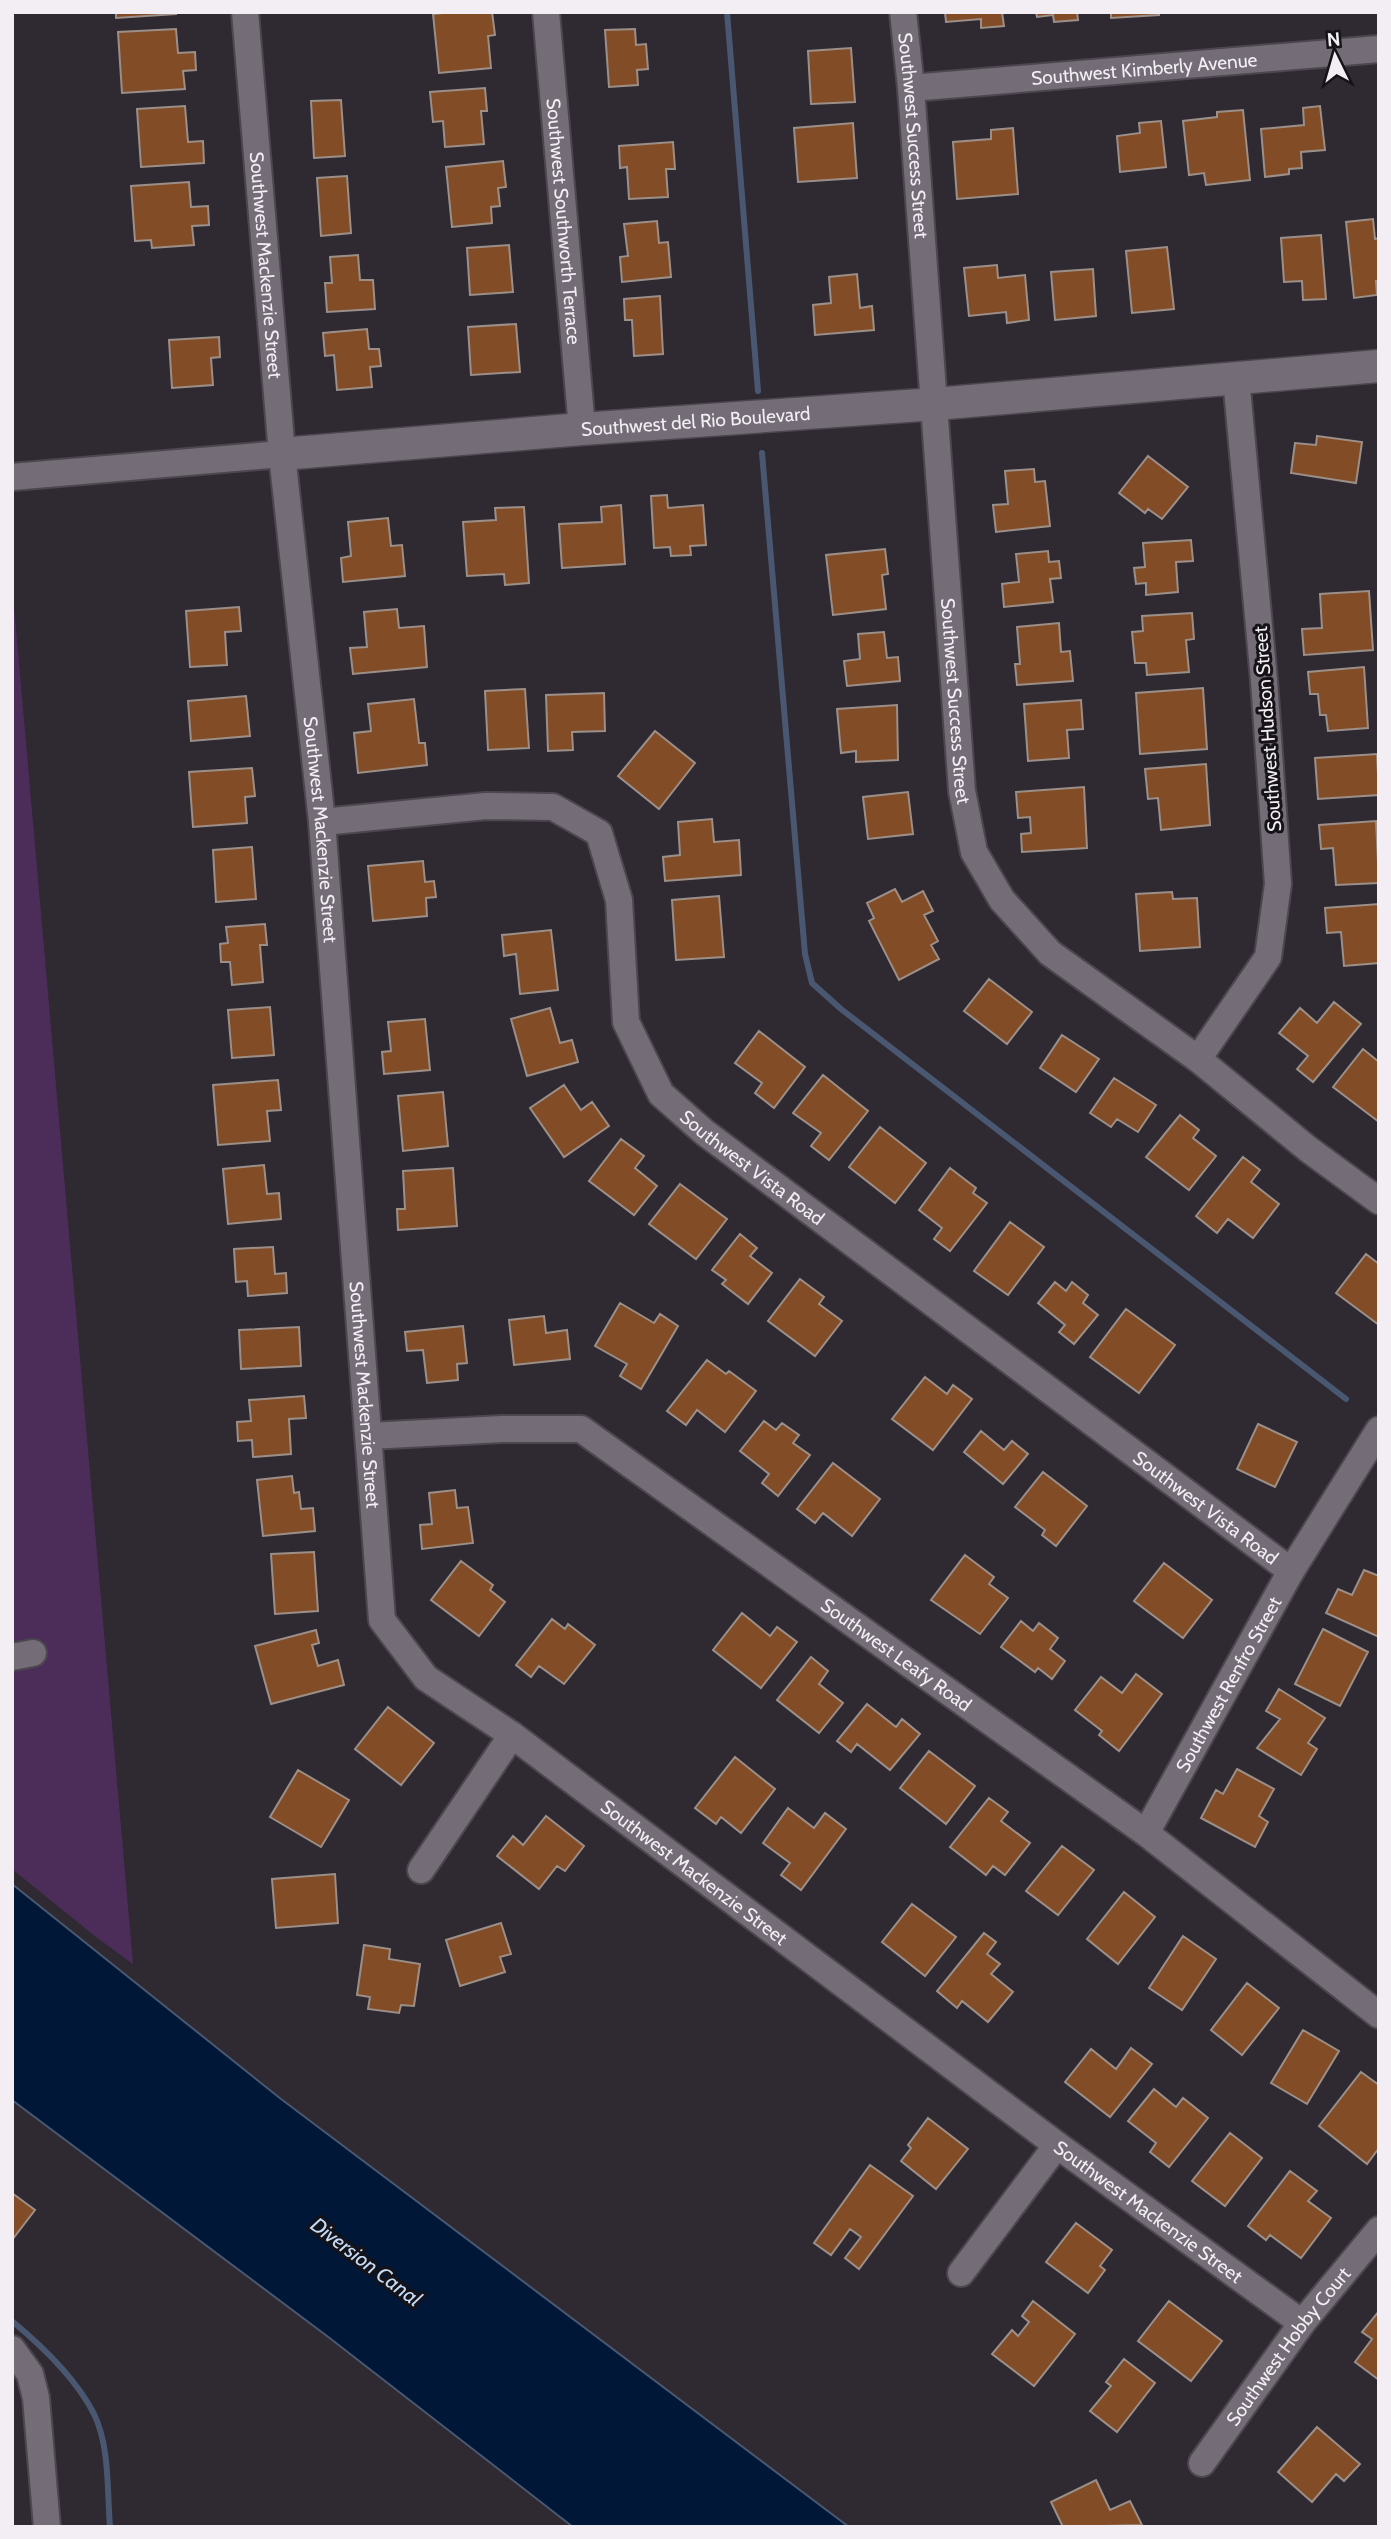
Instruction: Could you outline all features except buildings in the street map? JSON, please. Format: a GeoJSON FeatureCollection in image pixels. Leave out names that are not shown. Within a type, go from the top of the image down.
{"type":"FeatureCollection","features":[{"type":"Feature","properties":{"kind":"street","name":"Southwest Mackenzie Street"},"geometry":{"type":"LineString","coordinates":[[245,12],[282,454],[322,822],[382,1620],[426,1678],[512,1735],[1057,2145],[1302,2323]]}},
{"type":"Feature","properties":{"kind":"street","name":"Southwest Southworth Terrace"},"geometry":{"type":"LineString","coordinates":[[546,12],[582,429]]}},
{"type":"Feature","properties":{"kind":"street","name":"Southwest Success Street"},"geometry":{"type":"LineString","coordinates":[[903,12],[935,404],[962,791],[974,852],[1002,900],[1050,953],[1198,1059],[1308,1149],[1379,1201]]}},
{"type":"Feature","properties":{"kind":"street","name":"Southwest Kimberly Avenue"},"geometry":{"type":"LineString","coordinates":[[911,88],[1379,50]]}},
{"type":"Feature","properties":{"kind":"street","name":"Southwest del Rio Boulevard"},"geometry":{"type":"LineString","coordinates":[[12,477],[1379,366]]}},
{"type":"Feature","properties":{"kind":"street","name":"Southwest Hudson Street"},"geometry":{"type":"LineString","coordinates":[[1198,1059],[1268,957],[1278,884],[1264,680],[1236,377]]}},
{"type":"Feature","properties":{"kind":"street","name":"Southwest Vista Road"},"geometry":{"type":"LineString","coordinates":[[322,822],[486,806],[553,807],[599,833],[619,900],[626,1022],[661,1094],[704,1132],[1291,1571]]}},
{"type":"Feature","properties":{"kind":"street","name":"Southwest Leafy Road"},"geometry":{"type":"LineString","coordinates":[[369,1436],[502,1429],[580,1429],[1146,1833],[1379,2015]]}},
{"type":"Feature","properties":{"kind":"street","name":"Southwest Renfro Street"},"geometry":{"type":"LineString","coordinates":[[1146,1833],[1291,1571],[1379,1430]]}},
{"type":"Feature","properties":{"kind":"street"},"geometry":{"type":"LineString","coordinates":[[421,1870],[512,1735]]}},
{"type":"Feature","properties":{"kind":"street"},"geometry":{"type":"LineString","coordinates":[[961,2273],[1057,2145]]}},
{"type":"Feature","properties":{"kind":"street","name":"Southwest Hobby Court"},"geometry":{"type":"LineString","coordinates":[[1202,2463],[1302,2323],[1379,2230]]}},
{"type":"Feature","properties":{"kind":"street"},"geometry":{"type":"LineString","coordinates":[[12,2349],[30,2374],[36,2398],[47,2527]]}},
{"type":"Feature","properties":{"kind":"shaded area"},"geometry":{"type":"Polygon","coordinates":[[[12,583],[133,1964],[12,1869],[12,583]]]}},
{"type":"Feature","properties":{"kind":"water","name":"Diversion Canal"},"geometry":{"type":"Polygon","coordinates":[[[12,1884],[281,2099],[849,2527],[573,2527],[327,2336],[12,2100],[12,1884]]]}},
{"type":"Feature","properties":{"kind":"waterway"},"geometry":{"type":"LineString","coordinates":[[727,12],[758,391]]}},
{"type":"Feature","properties":{"kind":"waterway"},"geometry":{"type":"LineString","coordinates":[[762,453],[805,954],[812,983],[841,1009],[1346,1399]]}},
{"type":"Feature","properties":{"kind":"waterway"},"geometry":{"type":"LineString","coordinates":[[12,2321],[57,2363],[78,2388],[94,2414],[105,2455],[110,2527]]}}]}
